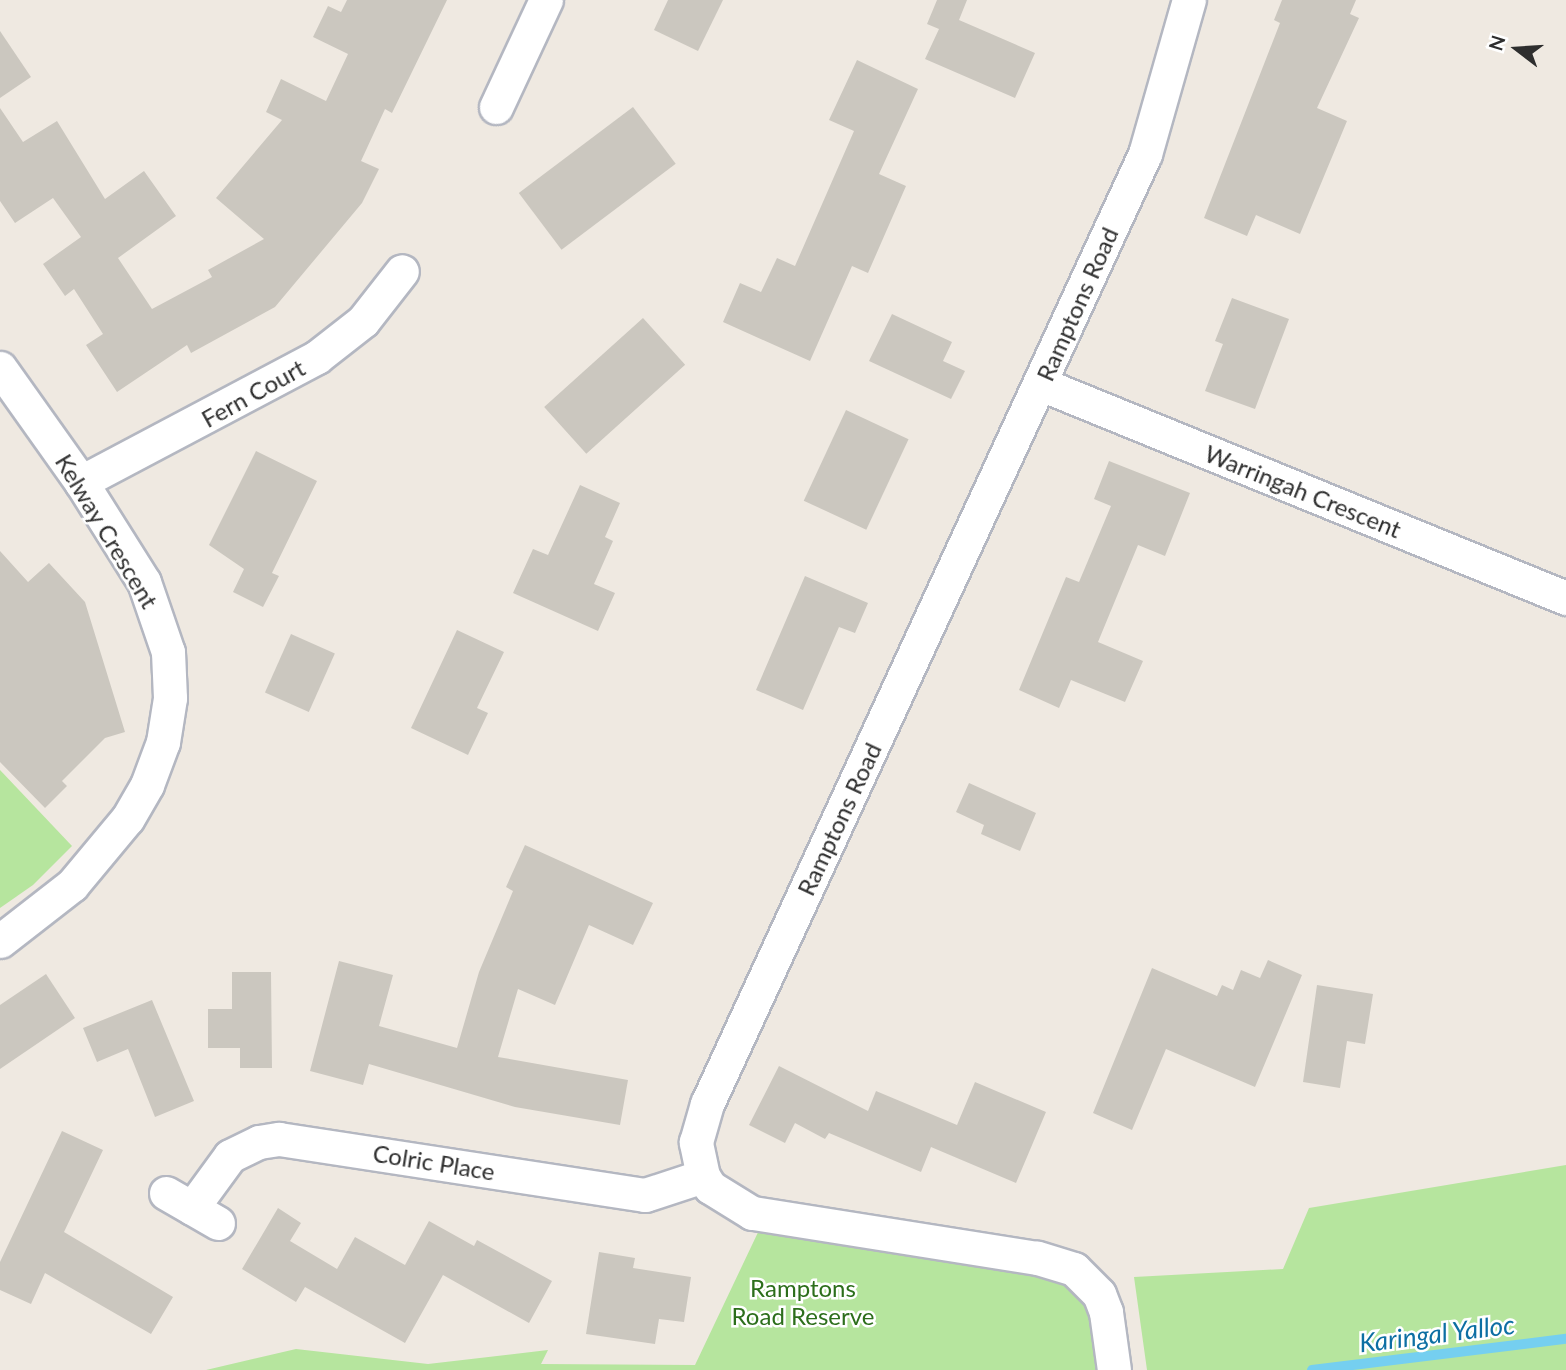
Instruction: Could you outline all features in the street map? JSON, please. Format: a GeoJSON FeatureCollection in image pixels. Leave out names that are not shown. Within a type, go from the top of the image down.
{"type":"FeatureCollection","features":[{"type":"Feature","properties":{"kind":"street"},"geometry":{"type":"LineString","coordinates":[[496,107],[545,0]]}},
{"type":"Feature","properties":{"kind":"street","name":"Ramptons Road"},"geometry":{"type":"LineString","coordinates":[[703,1176],[696,1142],[707,1104],[1041,384],[1144,154],[1189,0]]}},
{"type":"Feature","properties":{"kind":"street","name":"Fern Court"},"geometry":{"type":"LineString","coordinates":[[81,482],[317,358],[363,321],[402,271]]}},
{"type":"Feature","properties":{"kind":"street","name":"Kelway Crescent"},"geometry":{"type":"LineString","coordinates":[[0,368],[81,482],[144,582],[158,615],[168,652],[170,686],[163,742],[146,785],[105,850],[72,886],[0,941]]}},
{"type":"Feature","properties":{"kind":"street","name":"Warringah Crescent"},"geometry":{"type":"LineString","coordinates":[[1041,384],[1566,598]]}},
{"type":"Feature","properties":{"kind":"street","name":"Colric Place"},"geometry":{"type":"LineString","coordinates":[[192,1208],[230,1156],[259,1142],[278,1139],[645,1195],[703,1176]]}},
{"type":"Feature","properties":{"kind":"street"},"geometry":{"type":"LineString","coordinates":[[703,1176],[721,1197],[752,1213],[1037,1258],[1074,1269],[1098,1294],[1106,1312],[1114,1370]]}},
{"type":"Feature","properties":{"kind":"green space"},"geometry":{"type":"Polygon","coordinates":[[[0,770],[72,846],[33,885],[0,908],[0,770]]]}},
{"type":"Feature","properties":{"kind":"green space"},"geometry":{"type":"Polygon","coordinates":[[[1566,1165],[1566,1370],[1147,1370],[1134,1277],[1283,1269],[1309,1208],[1566,1165]]]}},
{"type":"Feature","properties":{"kind":"green space","name":"Ramptons Road Reserve"},"geometry":{"type":"Polygon","coordinates":[[[761,1226],[1066,1280],[1090,1309],[1100,1370],[206,1370],[296,1349],[428,1364],[548,1350],[541,1364],[695,1365],[761,1226]]]}},
{"type":"Feature","properties":{"kind":"building"},"geometry":{"type":"Polygon","coordinates":[[[347,0],[447,0],[392,113],[385,109],[361,161],[379,169],[362,203],[275,307],[191,353],[187,345],[117,392],[86,345],[103,334],[74,289],[65,296],[43,264],[81,237],[53,198],[15,223],[0,201],[0,108],[23,142],[57,121],[105,199],[144,171],[176,216],[118,258],[152,309],[212,277],[208,270],[264,239],[216,198],[282,120],[266,112],[281,79],[326,101],[348,54],[313,37],[328,6],[341,12],[347,0]]]}},
{"type":"Feature","properties":{"kind":"building"},"geometry":{"type":"Polygon","coordinates":[[[668,0],[723,0],[698,51],[654,30],[668,0]]]}},
{"type":"Feature","properties":{"kind":"building"},"geometry":{"type":"Polygon","coordinates":[[[937,0],[967,0],[959,20],[1035,53],[1015,98],[925,59],[939,29],[927,24],[937,0]]]}},
{"type":"Feature","properties":{"kind":"building"},"geometry":{"type":"Polygon","coordinates":[[[1282,0],[1356,0],[1350,14],[1359,18],[1317,108],[1347,121],[1300,234],[1256,215],[1247,236],[1204,218],[1280,23],[1274,20],[1282,0]]]}},
{"type":"Feature","properties":{"kind":"building"},"geometry":{"type":"Polygon","coordinates":[[[0,31],[31,77],[0,98],[0,31]]]}},
{"type":"Feature","properties":{"kind":"building"},"geometry":{"type":"Polygon","coordinates":[[[857,60],[918,89],[879,174],[906,186],[868,273],[852,266],[810,361],[723,322],[740,283],[761,292],[777,258],[795,266],[854,131],[829,120],[857,60]]]}},
{"type":"Feature","properties":{"kind":"building"},"geometry":{"type":"Polygon","coordinates":[[[633,107],[676,164],[562,250],[519,193],[633,107]]]}},
{"type":"Feature","properties":{"kind":"building"},"geometry":{"type":"Polygon","coordinates":[[[1232,298],[1289,319],[1255,409],[1205,391],[1223,344],[1215,341],[1232,298]]]}},
{"type":"Feature","properties":{"kind":"building"},"geometry":{"type":"Polygon","coordinates":[[[892,314],[952,342],[943,361],[965,371],[951,399],[869,361],[892,314]]]}},
{"type":"Feature","properties":{"kind":"building"},"geometry":{"type":"Polygon","coordinates":[[[643,318],[685,365],[586,454],[544,407],[643,318]]]}},
{"type":"Feature","properties":{"kind":"building"},"geometry":{"type":"Polygon","coordinates":[[[846,410],[909,439],[866,530],[804,501],[846,410]]]}},
{"type":"Feature","properties":{"kind":"building"},"geometry":{"type":"Polygon","coordinates":[[[256,451],[317,481],[272,573],[279,576],[263,607],[233,592],[244,569],[209,545],[256,451]]]}},
{"type":"Feature","properties":{"kind":"building"},"geometry":{"type":"Polygon","coordinates":[[[1109,461],[1190,493],[1165,556],[1138,545],[1098,642],[1143,661],[1125,702],[1071,680],[1059,708],[1019,690],[1066,577],[1079,582],[1111,506],[1094,499],[1109,461]]]}},
{"type":"Feature","properties":{"kind":"building"},"geometry":{"type":"Polygon","coordinates":[[[580,485],[620,503],[605,537],[613,541],[594,584],[615,593],[598,631],[513,593],[533,549],[548,555],[580,485]]]}},
{"type":"Feature","properties":{"kind":"building"},"geometry":{"type":"Polygon","coordinates":[[[0,551],[28,582],[49,563],[85,602],[125,732],[105,738],[62,781],[67,786],[45,808],[0,762],[0,551]]]}},
{"type":"Feature","properties":{"kind":"building"},"geometry":{"type":"Polygon","coordinates":[[[805,576],[868,603],[855,633],[839,627],[803,710],[756,690],[805,576]]]}},
{"type":"Feature","properties":{"kind":"building"},"geometry":{"type":"Polygon","coordinates":[[[457,630],[504,652],[477,708],[488,713],[468,755],[411,728],[457,630]]]}},
{"type":"Feature","properties":{"kind":"building"},"geometry":{"type":"Polygon","coordinates":[[[291,634],[335,654],[309,712],[265,692],[291,634]]]}},
{"type":"Feature","properties":{"kind":"building"},"geometry":{"type":"Polygon","coordinates":[[[969,783],[1036,813],[1020,851],[981,834],[984,825],[956,812],[969,783]]]}},
{"type":"Feature","properties":{"kind":"building"},"geometry":{"type":"Polygon","coordinates":[[[525,845],[653,903],[633,945],[589,925],[555,1005],[518,989],[498,1057],[628,1080],[620,1125],[515,1107],[369,1064],[363,1085],[310,1071],[339,961],[393,975],[379,1026],[457,1048],[479,972],[513,891],[506,887],[525,845]]]}},
{"type":"Feature","properties":{"kind":"building"},"geometry":{"type":"Polygon","coordinates":[[[1268,960],[1302,975],[1255,1087],[1166,1049],[1132,1130],[1093,1113],[1152,968],[1217,996],[1222,985],[1233,990],[1241,970],[1260,978],[1268,960]]]}},
{"type":"Feature","properties":{"kind":"building"},"geometry":{"type":"Polygon","coordinates":[[[232,972],[271,972],[272,1068],[240,1068],[240,1048],[208,1048],[208,1009],[232,1009],[232,972]]]}},
{"type":"Feature","properties":{"kind":"building"},"geometry":{"type":"Polygon","coordinates":[[[46,974],[75,1018],[0,1069],[0,1005],[46,974]]]}},
{"type":"Feature","properties":{"kind":"building"},"geometry":{"type":"Polygon","coordinates":[[[1317,985],[1373,994],[1365,1044],[1347,1041],[1340,1088],[1303,1082],[1317,985]]]}},
{"type":"Feature","properties":{"kind":"building"},"geometry":{"type":"Polygon","coordinates":[[[152,1000],[194,1101],[155,1117],[128,1049],[97,1062],[83,1028],[152,1000]]]}},
{"type":"Feature","properties":{"kind":"building"},"geometry":{"type":"Polygon","coordinates":[[[779,1066],[868,1111],[876,1091],[957,1125],[975,1082],[1046,1112],[1016,1183],[931,1147],[921,1172],[829,1133],[825,1139],[795,1123],[785,1143],[749,1125],[779,1066]]]}},
{"type":"Feature","properties":{"kind":"building"},"geometry":{"type":"Polygon","coordinates":[[[62,1131],[103,1150],[64,1232],[173,1297],[151,1334],[45,1273],[31,1304],[0,1290],[0,1262],[62,1131]]]}},
{"type":"Feature","properties":{"kind":"building"},"geometry":{"type":"Polygon","coordinates":[[[278,1208],[301,1223],[290,1241],[337,1269],[355,1237],[405,1265],[429,1221],[474,1246],[477,1240],[552,1281],[529,1323],[443,1275],[405,1343],[305,1287],[296,1302],[242,1269],[278,1208]]]}},
{"type":"Feature","properties":{"kind":"building"},"geometry":{"type":"Polygon","coordinates":[[[599,1252],[635,1258],[633,1268],[691,1277],[684,1322],[659,1319],[655,1344],[586,1334],[599,1252]]]}},
{"type":"Feature","properties":{"kind":"waterway","name":"Karingal Yalloc"},"geometry":{"type":"LineString","coordinates":[[1312,1370],[1566,1339]]}}]}
